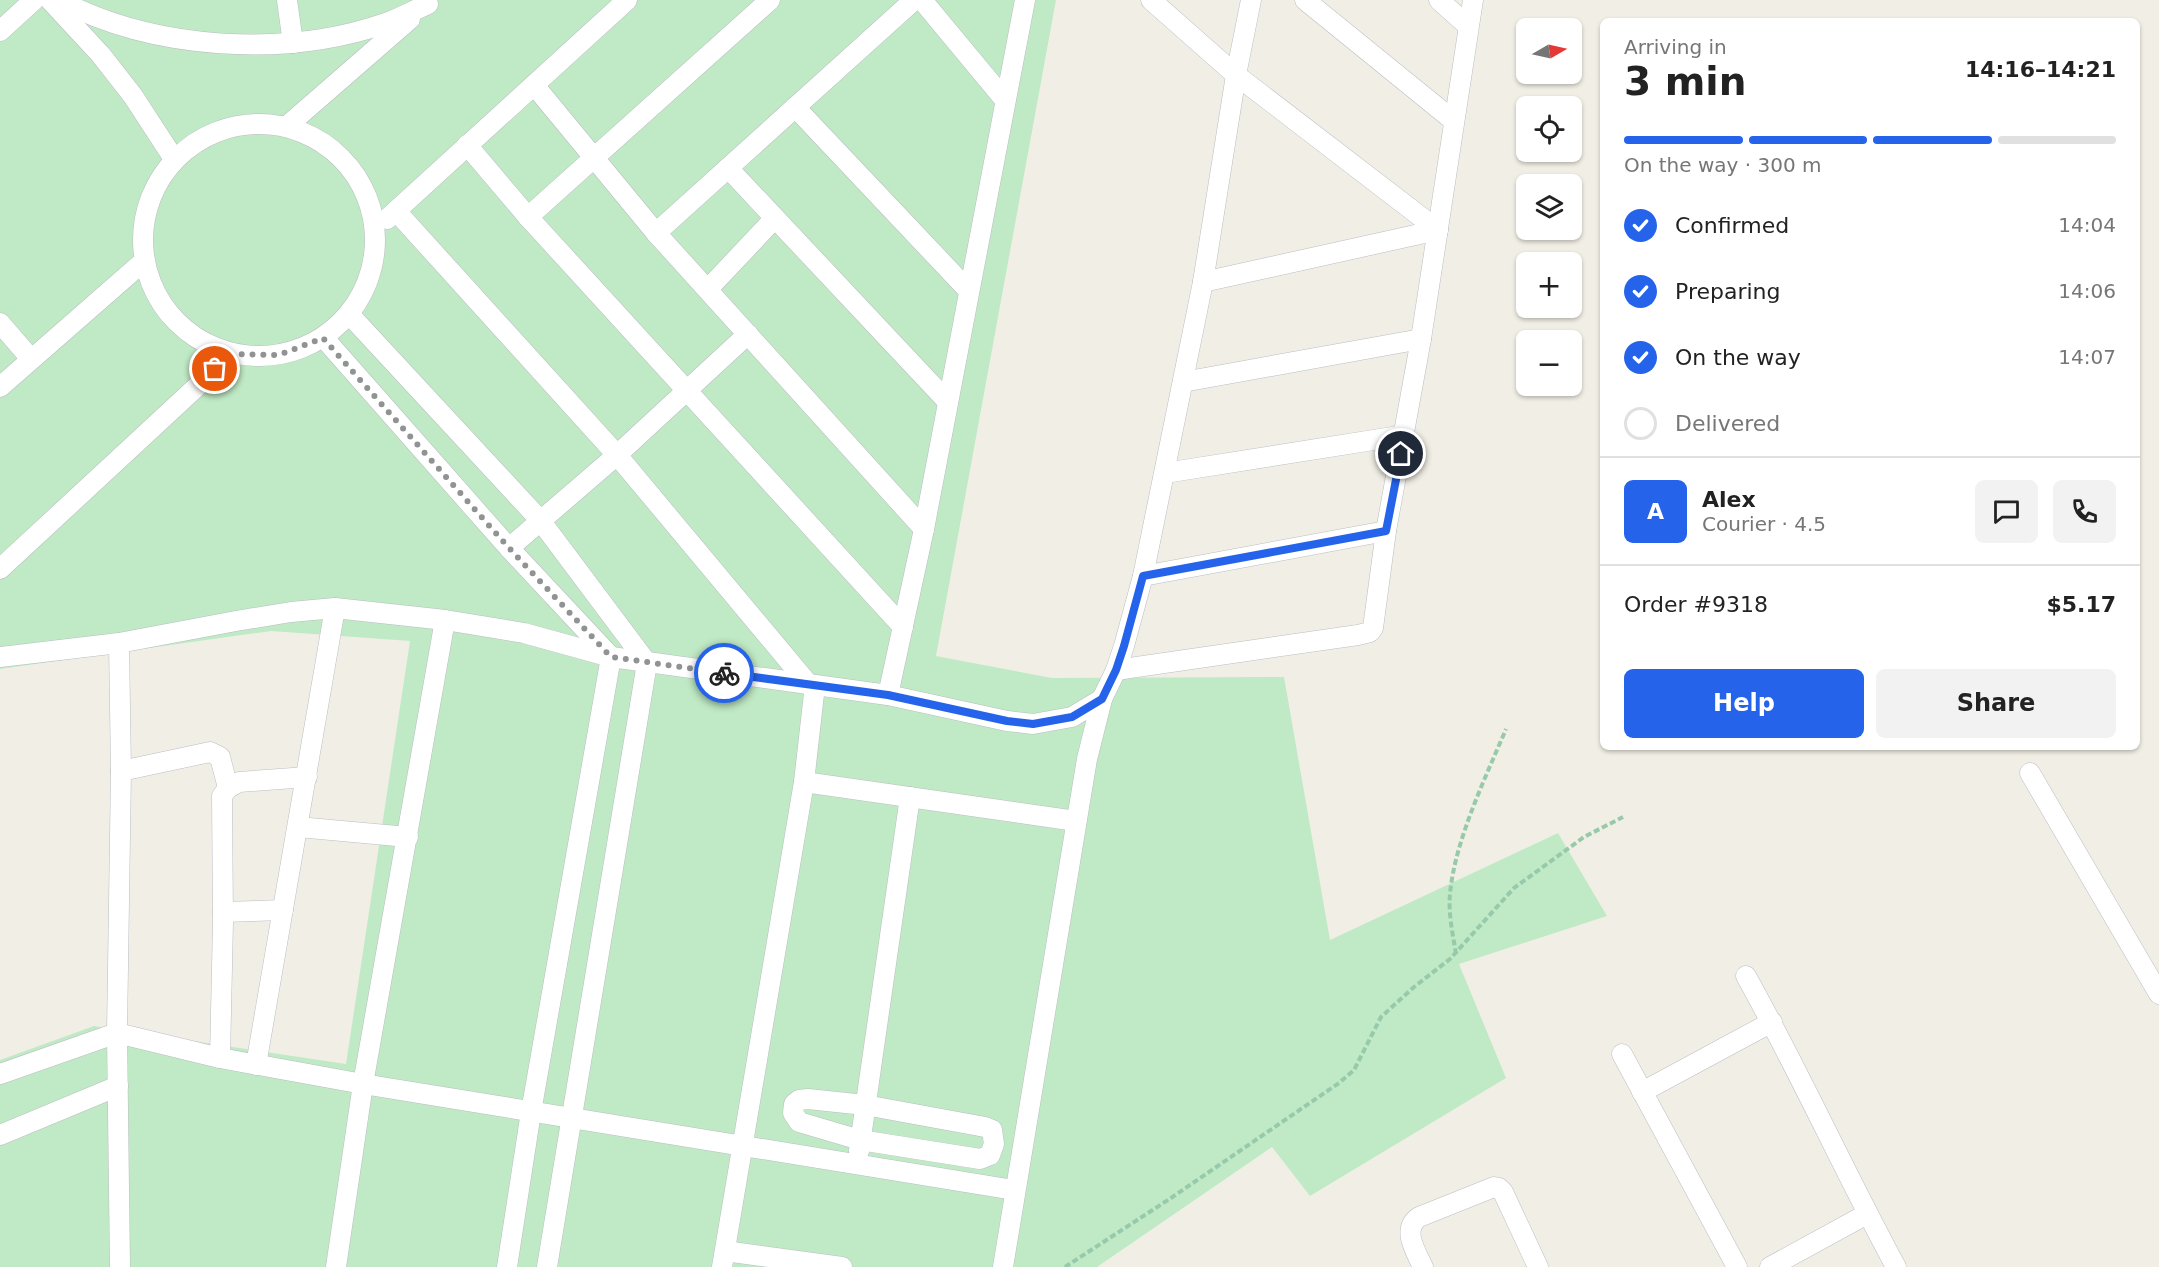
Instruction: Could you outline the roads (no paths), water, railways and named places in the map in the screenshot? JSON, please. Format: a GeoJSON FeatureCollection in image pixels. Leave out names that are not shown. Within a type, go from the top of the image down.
{"type":"FeatureCollection","features":[{"type":"Feature","properties":{"kind":"street"},"geometry":{"type":"LineString","coordinates":[[0,31],[34,0]]}},
{"type":"Feature","properties":{"kind":"street"},"geometry":{"type":"LineString","coordinates":[[50,0],[101,55],[133,96],[174,159]]}},
{"type":"Feature","properties":{"kind":"street"},"geometry":{"type":"LineString","coordinates":[[59,0],[77,9],[123,25],[182,40],[230,45],[293,43],[351,32],[387,23],[430,2]]}},
{"type":"Feature","properties":{"kind":"street"},"geometry":{"type":"LineString","coordinates":[[287,0],[293,43]]}},
{"type":"Feature","properties":{"kind":"street"},"geometry":{"type":"LineString","coordinates":[[375,230],[627,0]]}},
{"type":"Feature","properties":{"kind":"street"},"geometry":{"type":"LineString","coordinates":[[528,217],[770,0]]}},
{"type":"Feature","properties":{"kind":"street"},"geometry":{"type":"LineString","coordinates":[[656,233],[914,0]]}},
{"type":"Feature","properties":{"kind":"street"},"geometry":{"type":"LineString","coordinates":[[922,0],[1005,100]]}},
{"type":"Feature","properties":{"kind":"street"},"geometry":{"type":"LineString","coordinates":[[888,695],[924,529],[1025,0]]}},
{"type":"Feature","properties":{"kind":"street"},"geometry":{"type":"LineString","coordinates":[[1151,0],[1236,75],[1438,230]]}},
{"type":"Feature","properties":{"kind":"street"},"geometry":{"type":"LineString","coordinates":[[1003,1267],[1087,759],[1102,699],[1116,670],[1143,576],[1203,282],[1236,75],[1251,0]]}},
{"type":"Feature","properties":{"kind":"street"},"geometry":{"type":"LineString","coordinates":[[1305,0],[1454,121]]}},
{"type":"Feature","properties":{"kind":"street"},"geometry":{"type":"LineString","coordinates":[[1439,0],[1468,26]]}},
{"type":"Feature","properties":{"kind":"street"},"geometry":{"type":"LineString","coordinates":[[1116,670],[1370,632],[1374,624],[1386,531],[1421,339],[1473,0]]}},
{"type":"Feature","properties":{"kind":"street"},"geometry":{"type":"LineString","coordinates":[[287,126],[430,2]]}},
{"type":"Feature","properties":{"kind":"street"},"geometry":{"type":"LineString","coordinates":[[534,85],[656,233],[924,529]]}},
{"type":"Feature","properties":{"kind":"street"},"geometry":{"type":"LineString","coordinates":[[795,107],[968,290]]}},
{"type":"Feature","properties":{"kind":"street"},"geometry":{"type":"LineString","coordinates":[[246,123],[287,126],[331,147],[361,184],[375,230],[370,274],[349,314],[323,338],[279,355],[232,354],[191,335],[160,303],[144,261],[147,206],[174,159],[207,134],[246,123]]}},
{"type":"Feature","properties":{"kind":"street"},"geometry":{"type":"LineString","coordinates":[[467,145],[528,217],[685,391],[903,627]]}},
{"type":"Feature","properties":{"kind":"street"},"geometry":{"type":"LineString","coordinates":[[728,168],[948,402]]}},
{"type":"Feature","properties":{"kind":"street"},"geometry":{"type":"LineString","coordinates":[[396,211],[617,455],[812,685],[804,782],[724,1259],[842,1267]]}},
{"type":"Feature","properties":{"kind":"street"},"geometry":{"type":"LineString","coordinates":[[708,290],[776,218]]}},
{"type":"Feature","properties":{"kind":"street"},"geometry":{"type":"LineString","coordinates":[[1203,282],[1438,230]]}},
{"type":"Feature","properties":{"kind":"street"},"geometry":{"type":"LineString","coordinates":[[0,387],[144,261]]}},
{"type":"Feature","properties":{"kind":"street"},"geometry":{"type":"LineString","coordinates":[[349,314],[540,519],[647,663],[547,1267]]}},
{"type":"Feature","properties":{"kind":"street"},"geometry":{"type":"LineString","coordinates":[[0,323],[32,359]]}},
{"type":"Feature","properties":{"kind":"street"},"geometry":{"type":"LineString","coordinates":[[509,548],[617,455],[748,334]]}},
{"type":"Feature","properties":{"kind":"street"},"geometry":{"type":"LineString","coordinates":[[323,338],[509,548],[611,657]]}},
{"type":"Feature","properties":{"kind":"street"},"geometry":{"type":"LineString","coordinates":[[1183,382],[1421,339]]}},
{"type":"Feature","properties":{"kind":"street"},"geometry":{"type":"LineString","coordinates":[[0,569],[232,354]]}},
{"type":"Feature","properties":{"kind":"street"},"geometry":{"type":"LineString","coordinates":[[1165,473],[1405,435]]}},
{"type":"Feature","properties":{"kind":"street"},"geometry":{"type":"LineString","coordinates":[[1143,576],[1386,531]]}},
{"type":"Feature","properties":{"kind":"street"},"geometry":{"type":"LineString","coordinates":[[0,657],[118,643],[247,619],[334,608],[445,620],[524,633],[611,657],[888,695],[987,717],[1033,724],[1072,717],[1102,699]]}},
{"type":"Feature","properties":{"kind":"street"},"geometry":{"type":"LineString","coordinates":[[256,1065],[334,608]]}},
{"type":"Feature","properties":{"kind":"street"},"geometry":{"type":"LineString","coordinates":[[336,1267],[363,1084],[445,620]]}},
{"type":"Feature","properties":{"kind":"street"},"geometry":{"type":"LineString","coordinates":[[118,643],[121,771],[117,1033],[120,1267]]}},
{"type":"Feature","properties":{"kind":"street"},"geometry":{"type":"LineString","coordinates":[[507,1267],[531,1112],[611,657]]}},
{"type":"Feature","properties":{"kind":"street"},"geometry":{"type":"LineString","coordinates":[[121,771],[210,752],[220,757],[228,788]]}},
{"type":"Feature","properties":{"kind":"street"},"geometry":{"type":"LineString","coordinates":[[2030,773],[2156,982]]}},
{"type":"Feature","properties":{"kind":"street"},"geometry":{"type":"LineString","coordinates":[[219,1058],[223,912],[221,802],[223,792],[239,782],[306,777]]}},
{"type":"Feature","properties":{"kind":"street"},"geometry":{"type":"LineString","coordinates":[[804,782],[1076,821]]}},
{"type":"Feature","properties":{"kind":"street"},"geometry":{"type":"LineString","coordinates":[[857,1164],[910,797]]}},
{"type":"Feature","properties":{"kind":"street"},"geometry":{"type":"LineString","coordinates":[[298,827],[408,837]]}},
{"type":"Feature","properties":{"kind":"street"},"geometry":{"type":"LineString","coordinates":[[223,912],[283,910]]}},
{"type":"Feature","properties":{"kind":"street"},"geometry":{"type":"LineString","coordinates":[[1746,976],[1772,1022],[1867,1214],[1896,1267]]}},
{"type":"Feature","properties":{"kind":"street"},"geometry":{"type":"LineString","coordinates":[[1642,1092],[1772,1022]]}},
{"type":"Feature","properties":{"kind":"street"},"geometry":{"type":"LineString","coordinates":[[0,1074],[117,1033],[219,1058],[363,1084],[744,1144],[1014,1190]]}},
{"type":"Feature","properties":{"kind":"street"},"geometry":{"type":"LineString","coordinates":[[1622,1054],[1737,1267]]}},
{"type":"Feature","properties":{"kind":"street"},"geometry":{"type":"LineString","coordinates":[[0,1135],[118,1086]]}},
{"type":"Feature","properties":{"kind":"street"},"geometry":{"type":"LineString","coordinates":[[808,1099],[865,1105],[985,1126],[992,1130],[994,1144],[990,1155],[980,1159],[860,1140],[799,1122],[793,1113],[795,1104],[799,1100],[808,1099]]}},
{"type":"Feature","properties":{"kind":"street"},"geometry":{"type":"LineString","coordinates":[[1423,1267],[1411,1237],[1410,1229],[1413,1222],[1419,1217],[1494,1187],[1503,1192],[1538,1267]]}},
{"type":"Feature","properties":{"kind":"street"},"geometry":{"type":"LineString","coordinates":[[1770,1267],[1867,1214]]}}]}
